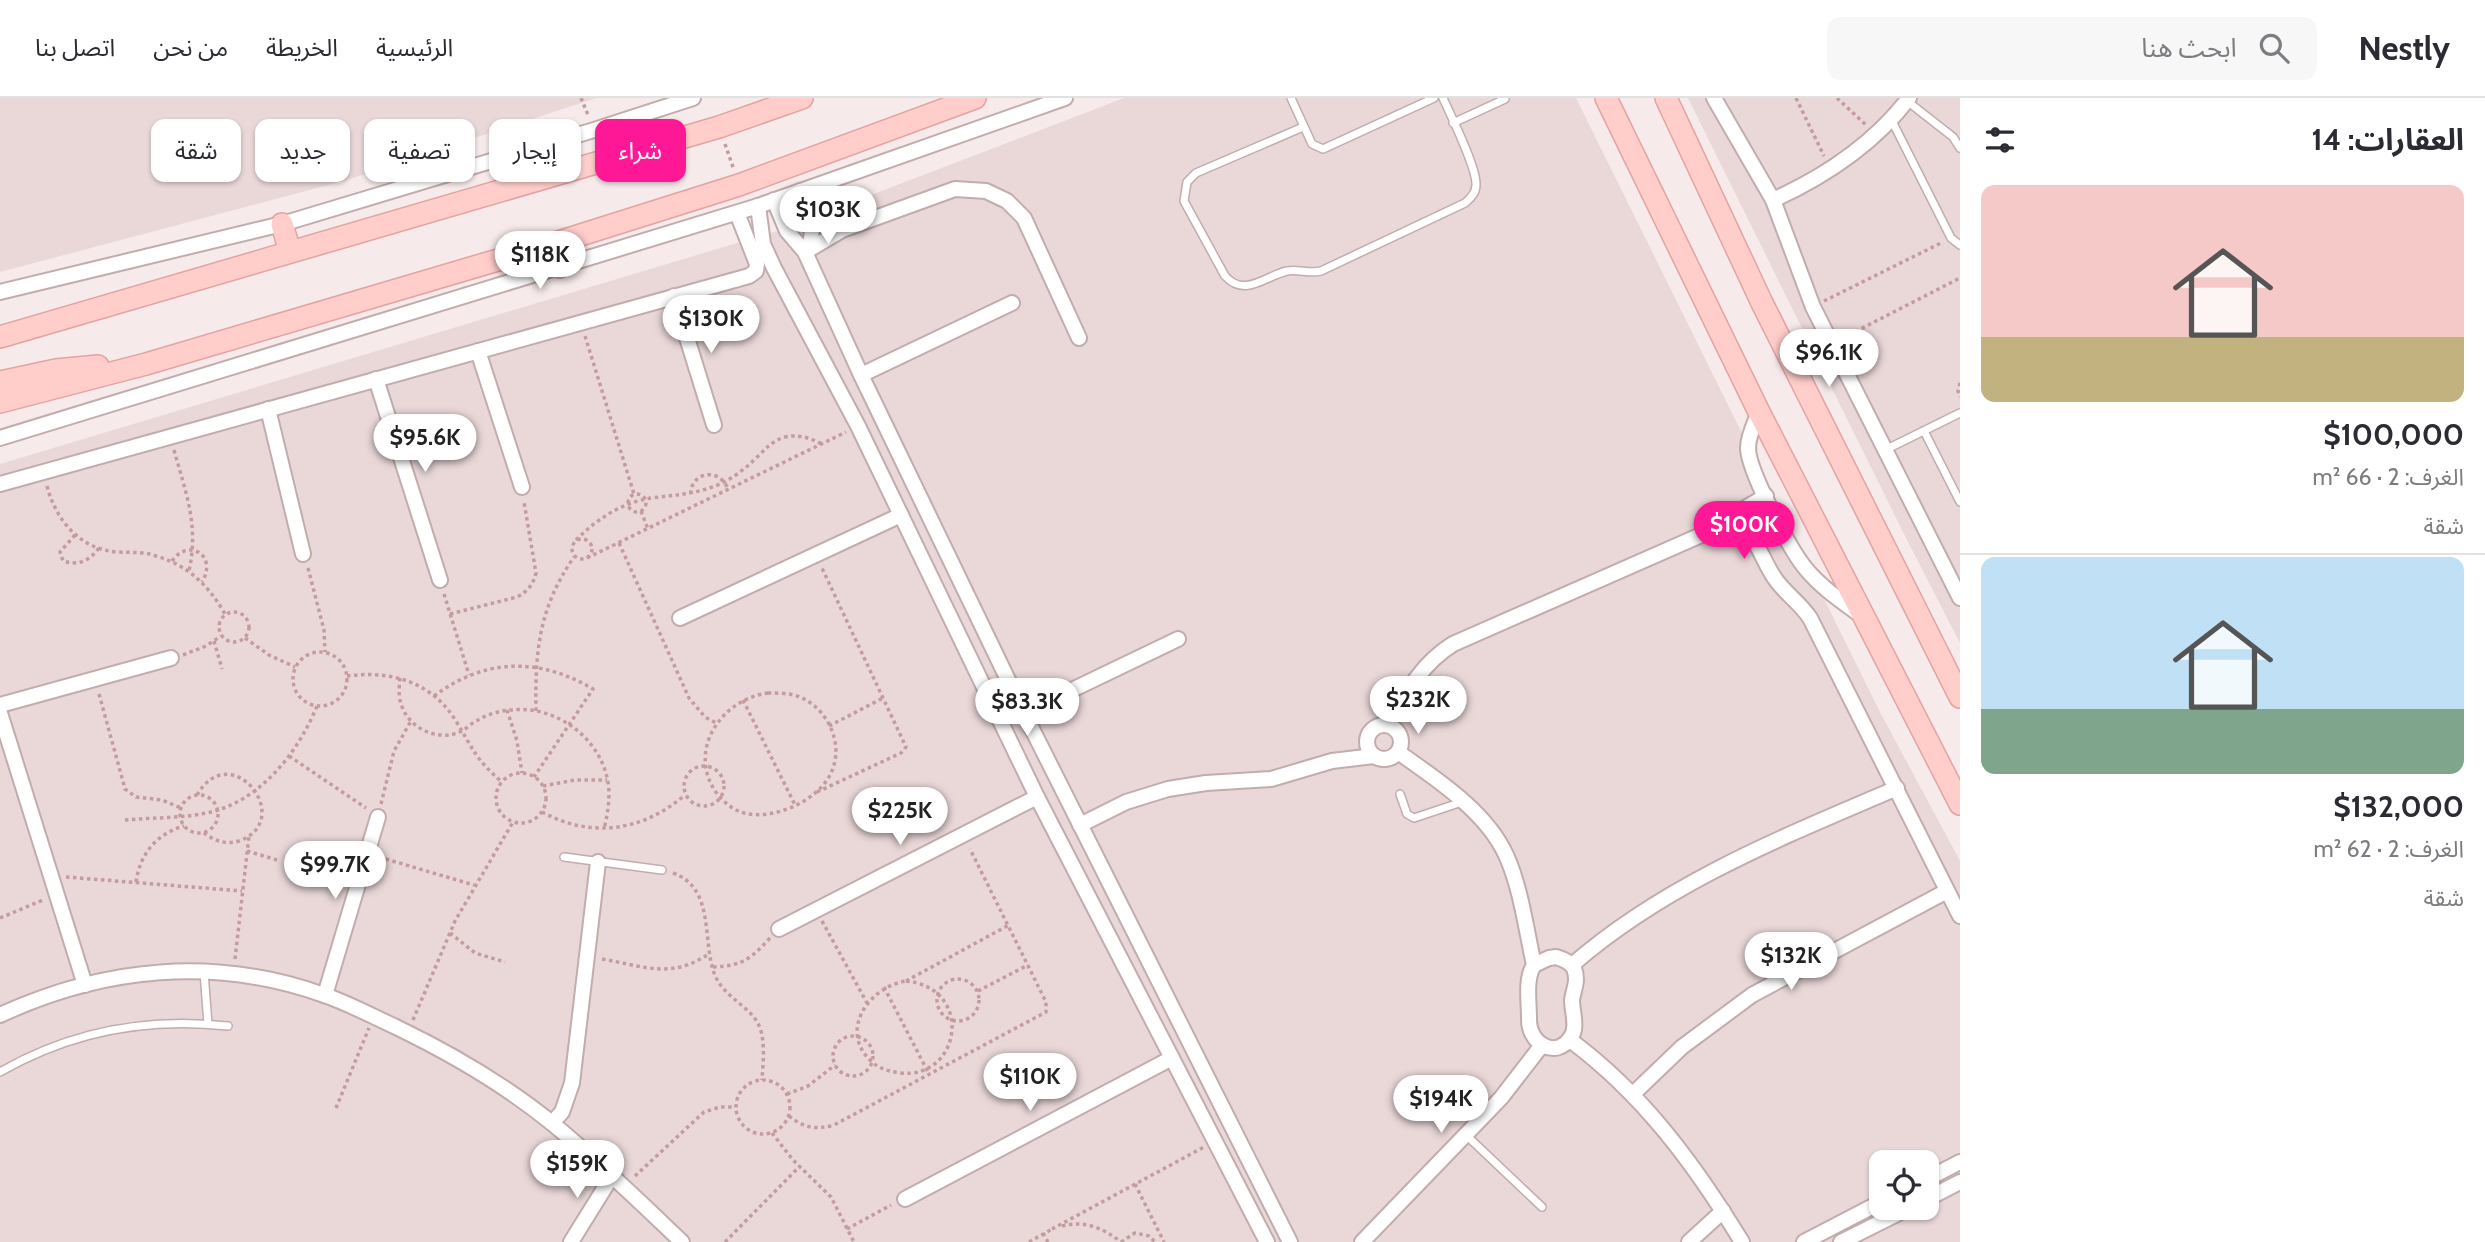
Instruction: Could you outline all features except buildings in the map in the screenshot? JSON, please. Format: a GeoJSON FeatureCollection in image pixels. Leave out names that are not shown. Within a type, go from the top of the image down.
{"type":"FeatureCollection","features":[{"type":"Feature","properties":{"kind":"main road"},"geometry":{"type":"LineString","coordinates":[[0,337],[719,127],[802,98]]}},
{"type":"Feature","properties":{"kind":"main road"},"geometry":{"type":"LineString","coordinates":[[0,402],[146,364],[552,244],[739,185],[975,98]]}},
{"type":"Feature","properties":{"kind":"main road"},"geometry":{"type":"LineString","coordinates":[[1606,98],[1759,412],[1960,804]]}},
{"type":"Feature","properties":{"kind":"main road"},"geometry":{"type":"LineString","coordinates":[[1666,98],[1762,303],[1960,696]]}},
{"type":"Feature","properties":{"kind":"main road"},"geometry":{"type":"LineString","coordinates":[[282,224],[290,252]]}},
{"type":"Feature","properties":{"kind":"main road"},"geometry":{"type":"LineString","coordinates":[[552,244],[559,267]]}},
{"type":"Feature","properties":{"kind":"main road"},"geometry":{"type":"LineString","coordinates":[[0,382],[86,366],[146,364]]}},
{"type":"Feature","properties":{"kind":"street"},"geometry":{"type":"LineString","coordinates":[[0,292],[282,224],[692,98]]}},
{"type":"Feature","properties":{"kind":"street"},"geometry":{"type":"LineString","coordinates":[[0,438],[737,213],[1065,98]]}},
{"type":"Feature","properties":{"kind":"street"},"geometry":{"type":"LineString","coordinates":[[1714,98],[1773,200],[1813,307],[1960,598]]}},
{"type":"Feature","properties":{"kind":"street"},"geometry":{"type":"LineString","coordinates":[[1773,200],[1831,170],[1877,134],[1908,100]]}},
{"type":"Feature","properties":{"kind":"street"},"geometry":{"type":"LineString","coordinates":[[805,252],[842,230],[955,189],[986,191],[1007,201],[1024,218],[1079,338]]}},
{"type":"Feature","properties":{"kind":"street"},"geometry":{"type":"LineString","coordinates":[[800,191],[813,228],[813,237],[805,252]]}},
{"type":"Feature","properties":{"kind":"street"},"geometry":{"type":"LineString","coordinates":[[774,200],[787,231],[805,252],[861,375],[1024,713],[1290,1242]]}},
{"type":"Feature","properties":{"kind":"street"},"geometry":{"type":"LineString","coordinates":[[758,206],[762,237],[768,256],[858,426],[1037,797],[1267,1242]]}},
{"type":"Feature","properties":{"kind":"street"},"geometry":{"type":"LineString","coordinates":[[0,484],[749,276],[756,271],[757,264],[737,213]]}},
{"type":"Feature","properties":{"kind":"street"},"geometry":{"type":"LineString","coordinates":[[674,296],[714,425]]}},
{"type":"Feature","properties":{"kind":"street"},"geometry":{"type":"LineString","coordinates":[[861,375],[1012,303]]}},
{"type":"Feature","properties":{"kind":"street"},"geometry":{"type":"LineString","coordinates":[[478,351],[522,487]]}},
{"type":"Feature","properties":{"kind":"street"},"geometry":{"type":"LineString","coordinates":[[376,379],[440,580]]}},
{"type":"Feature","properties":{"kind":"street"},"geometry":{"type":"LineString","coordinates":[[268,409],[303,554]]}},
{"type":"Feature","properties":{"kind":"street"},"geometry":{"type":"LineString","coordinates":[[1759,412],[1749,438],[1749,458],[1777,518],[1804,567],[1827,590],[1866,620]]}},
{"type":"Feature","properties":{"kind":"street"},"geometry":{"type":"LineString","coordinates":[[1388,725],[1417,675],[1434,657],[1453,644],[1731,523],[1745,508],[1766,496]]}},
{"type":"Feature","properties":{"kind":"street"},"geometry":{"type":"LineString","coordinates":[[680,618],[901,515]]}},
{"type":"Feature","properties":{"kind":"street"},"geometry":{"type":"LineString","coordinates":[[1748,532],[1777,518]]}},
{"type":"Feature","properties":{"kind":"street"},"geometry":{"type":"LineString","coordinates":[[1731,523],[1738,524],[1748,532],[1773,577],[1810,618],[1960,916]]}},
{"type":"Feature","properties":{"kind":"street"},"geometry":{"type":"LineString","coordinates":[[1024,713],[1178,639]]}},
{"type":"Feature","properties":{"kind":"street"},"geometry":{"type":"LineString","coordinates":[[0,705],[171,658]]}},
{"type":"Feature","properties":{"kind":"street"},"geometry":{"type":"LineString","coordinates":[[0,713],[85,985]]}},
{"type":"Feature","properties":{"kind":"street"},"geometry":{"type":"LineString","coordinates":[[1080,825],[1126,802],[1159,791],[1206,783],[1270,779],[1332,761],[1374,756],[1387,759],[1398,752],[1401,739],[1394,728],[1381,725],[1332,761]]}},
{"type":"Feature","properties":{"kind":"street"},"geometry":{"type":"LineString","coordinates":[[1370,732],[1367,745],[1374,756]]}},
{"type":"Feature","properties":{"kind":"street"},"geometry":{"type":"LineString","coordinates":[[1398,752],[1462,802],[1484,823],[1505,854],[1514,877],[1534,965],[1529,977],[1529,1028],[1533,1038],[1542,1045],[1556,1047],[1570,1040],[1574,1026],[1573,998],[1576,978],[1572,965],[1556,957],[1534,965]]}},
{"type":"Feature","properties":{"kind":"street"},"geometry":{"type":"LineString","coordinates":[[1572,965],[1617,929],[1700,878],[1760,847],[1897,788]]}},
{"type":"Feature","properties":{"kind":"street"},"geometry":{"type":"LineString","coordinates":[[779,929],[1037,797]]}},
{"type":"Feature","properties":{"kind":"street"},"geometry":{"type":"LineString","coordinates":[[325,995],[378,817]]}},
{"type":"Feature","properties":{"kind":"street"},"geometry":{"type":"LineString","coordinates":[[552,1123],[562,1112],[572,1083],[598,862]]}},
{"type":"Feature","properties":{"kind":"street"},"geometry":{"type":"LineString","coordinates":[[1633,1094],[1682,1047],[1741,1002],[1947,891]]}},
{"type":"Feature","properties":{"kind":"street"},"geometry":{"type":"LineString","coordinates":[[0,1015],[32,1000],[133,973],[204,970],[233,973],[278,981],[325,995],[436,1046],[488,1078],[552,1123],[682,1242]]}},
{"type":"Feature","properties":{"kind":"street"},"geometry":{"type":"LineString","coordinates":[[1570,1040],[1633,1094],[1682,1152],[1742,1242]]}},
{"type":"Feature","properties":{"kind":"street"},"geometry":{"type":"LineString","coordinates":[[1363,1242],[1515,1082],[1542,1045]]}},
{"type":"Feature","properties":{"kind":"street"},"geometry":{"type":"LineString","coordinates":[[905,1199],[1172,1058]]}},
{"type":"Feature","properties":{"kind":"street"},"geometry":{"type":"LineString","coordinates":[[1939,1173],[1960,1162]]}},
{"type":"Feature","properties":{"kind":"street"},"geometry":{"type":"LineString","coordinates":[[571,1242],[612,1176]]}},
{"type":"Feature","properties":{"kind":"street"},"geometry":{"type":"LineString","coordinates":[[1939,1193],[1960,1182]]}},
{"type":"Feature","properties":{"kind":"street"},"geometry":{"type":"LineString","coordinates":[[1804,1242],[1869,1208]]}},
{"type":"Feature","properties":{"kind":"street"},"geometry":{"type":"LineString","coordinates":[[1689,1242],[1723,1211]]}},
{"type":"Feature","properties":{"kind":"street"},"geometry":{"type":"LineString","coordinates":[[1841,1242],[1885,1220]]}},
{"type":"Feature","properties":{"kind":"lane"},"geometry":{"type":"LineString","coordinates":[[1291,98],[1303,127],[1317,148],[1329,148],[1434,98]]}},
{"type":"Feature","properties":{"kind":"lane"},"geometry":{"type":"LineString","coordinates":[[1303,127],[1196,173],[1187,182],[1184,201],[1225,276],[1234,284],[1247,286],[1289,271],[1321,271],[1465,203],[1475,191],[1477,183],[1443,98]]}},
{"type":"Feature","properties":{"kind":"lane"},"geometry":{"type":"LineString","coordinates":[[1453,123],[1505,99]]}},
{"type":"Feature","properties":{"kind":"lane"},"geometry":{"type":"LineString","coordinates":[[1908,100],[1954,137],[1960,148]]}},
{"type":"Feature","properties":{"kind":"lane"},"geometry":{"type":"LineString","coordinates":[[1891,120],[1951,238],[1960,246]]}},
{"type":"Feature","properties":{"kind":"lane"},"geometry":{"type":"LineString","coordinates":[[1885,450],[1960,413]]}},
{"type":"Feature","properties":{"kind":"lane"},"geometry":{"type":"LineString","coordinates":[[1924,431],[1960,502]]}},
{"type":"Feature","properties":{"kind":"lane"},"geometry":{"type":"LineString","coordinates":[[1400,794],[1407,814],[1414,818],[1462,802]]}},
{"type":"Feature","properties":{"kind":"lane"},"geometry":{"type":"LineString","coordinates":[[564,857],[662,870]]}},
{"type":"Feature","properties":{"kind":"lane"},"geometry":{"type":"LineString","coordinates":[[204,970],[208,1024]]}},
{"type":"Feature","properties":{"kind":"lane"},"geometry":{"type":"LineString","coordinates":[[0,1072],[45,1049],[98,1032],[153,1023],[228,1026]]}},
{"type":"Feature","properties":{"kind":"lane"},"geometry":{"type":"LineString","coordinates":[[1466,1135],[1542,1207]]}},
{"type":"Feature","properties":{"kind":"path"},"geometry":{"type":"LineString","coordinates":[[1796,98],[1831,170]]}},
{"type":"Feature","properties":{"kind":"path"},"geometry":{"type":"LineString","coordinates":[[1837,98],[1877,134]]}},
{"type":"Feature","properties":{"kind":"path"},"geometry":{"type":"LineString","coordinates":[[719,127],[739,185]]}},
{"type":"Feature","properties":{"kind":"path"},"geometry":{"type":"LineString","coordinates":[[1813,307],[1951,238]]}},
{"type":"Feature","properties":{"kind":"path"},"geometry":{"type":"LineString","coordinates":[[1832,343],[1960,278]]}},
{"type":"Feature","properties":{"kind":"path"},"geometry":{"type":"LineString","coordinates":[[581,323],[634,494]]}},
{"type":"Feature","properties":{"kind":"path"},"geometry":{"type":"LineString","coordinates":[[1960,383],[1960,397]]}},
{"type":"Feature","properties":{"kind":"path"},"geometry":{"type":"LineString","coordinates":[[574,557],[583,560],[858,426]]}},
{"type":"Feature","properties":{"kind":"path"},"geometry":{"type":"LineString","coordinates":[[170,436],[193,523],[193,550],[189,571]]}},
{"type":"Feature","properties":{"kind":"path"},"geometry":{"type":"LineString","coordinates":[[574,557],[571,548],[576,540],[602,517],[628,504],[646,499],[691,494],[723,482],[742,471],[775,441],[799,436],[822,444]]}},
{"type":"Feature","properties":{"kind":"path"},"geometry":{"type":"LineString","coordinates":[[43,472],[58,515],[75,534],[99,548],[117,552],[135,551],[172,561],[202,582],[225,614]]}},
{"type":"Feature","properties":{"kind":"path"},"geometry":{"type":"LineString","coordinates":[[691,494],[695,480],[705,474],[714,475],[729,489]]}},
{"type":"Feature","properties":{"kind":"path"},"geometry":{"type":"LineString","coordinates":[[450,614],[517,597],[527,592],[533,583],[536,573],[522,487]]}},
{"type":"Feature","properties":{"kind":"path"},"geometry":{"type":"LineString","coordinates":[[641,511],[633,511],[628,504],[629,498],[634,494],[646,499]]}},
{"type":"Feature","properties":{"kind":"path"},"geometry":{"type":"LineString","coordinates":[[641,511],[646,499]]}},
{"type":"Feature","properties":{"kind":"path"},"geometry":{"type":"LineString","coordinates":[[641,511],[648,528]]}},
{"type":"Feature","properties":{"kind":"path"},"geometry":{"type":"LineString","coordinates":[[75,534],[60,552],[63,561],[80,563],[91,558],[99,548]]}},
{"type":"Feature","properties":{"kind":"path"},"geometry":{"type":"LineString","coordinates":[[576,540],[589,542],[592,550],[587,558]]}},
{"type":"Feature","properties":{"kind":"path"},"geometry":{"type":"LineString","coordinates":[[619,543],[689,698],[705,717],[717,723]]}},
{"type":"Feature","properties":{"kind":"path"},"geometry":{"type":"LineString","coordinates":[[172,561],[177,554],[185,550],[193,550],[202,555],[208,563],[208,573],[202,582]]}},
{"type":"Feature","properties":{"kind":"path"},"geometry":{"type":"LineString","coordinates":[[303,554],[324,630],[326,652]]}},
{"type":"Feature","properties":{"kind":"path"},"geometry":{"type":"LineString","coordinates":[[813,793],[904,751],[905,743],[816,555]]}},
{"type":"Feature","properties":{"kind":"path"},"geometry":{"type":"LineString","coordinates":[[536,711],[535,667],[546,609],[574,557]]}},
{"type":"Feature","properties":{"kind":"path"},"geometry":{"type":"LineString","coordinates":[[440,580],[468,675]]}},
{"type":"Feature","properties":{"kind":"path"},"geometry":{"type":"LineString","coordinates":[[236,612],[246,617],[249,627],[241,641],[230,642],[221,636],[218,627],[225,614],[236,612]]}},
{"type":"Feature","properties":{"kind":"path"},"geometry":{"type":"LineString","coordinates":[[171,658],[189,654],[221,636]]}},
{"type":"Feature","properties":{"kind":"path"},"geometry":{"type":"LineString","coordinates":[[245,638],[268,655],[295,667]]}},
{"type":"Feature","properties":{"kind":"path"},"geometry":{"type":"LineString","coordinates":[[214,641],[222,669]]}},
{"type":"Feature","properties":{"kind":"path"},"geometry":{"type":"LineString","coordinates":[[318,651],[326,652],[343,663],[347,683],[342,696],[331,704],[317,706],[298,695],[293,681],[295,667],[305,656],[318,651]]}},
{"type":"Feature","properties":{"kind":"path"},"geometry":{"type":"LineString","coordinates":[[434,696],[468,675],[505,666],[535,667],[560,672],[593,689],[534,777]]}},
{"type":"Feature","properties":{"kind":"path"},"geometry":{"type":"LineString","coordinates":[[347,676],[368,673],[400,678],[426,690],[442,703],[474,754],[502,782]]}},
{"type":"Feature","properties":{"kind":"path"},"geometry":{"type":"LineString","coordinates":[[400,678],[398,693],[402,709],[422,730],[435,734],[448,735],[462,731],[473,722],[507,710],[551,714],[569,724],[584,736],[596,752],[607,780],[608,810],[604,829]]}},
{"type":"Feature","properties":{"kind":"path"},"geometry":{"type":"LineString","coordinates":[[95,679],[125,789],[136,797],[162,800],[181,808]]}},
{"type":"Feature","properties":{"kind":"path"},"geometry":{"type":"LineString","coordinates":[[768,693],[797,696],[819,710],[830,726],[836,756],[833,770],[824,783],[795,805],[771,813],[744,813],[726,804],[709,778],[706,766],[707,740],[717,723],[733,706],[743,700],[768,693]]}},
{"type":"Feature","properties":{"kind":"path"},"geometry":{"type":"LineString","coordinates":[[830,726],[883,698]]}},
{"type":"Feature","properties":{"kind":"path"},"geometry":{"type":"LineString","coordinates":[[743,700],[795,805]]}},
{"type":"Feature","properties":{"kind":"path"},"geometry":{"type":"LineString","coordinates":[[125,820],[180,816],[217,810],[229,805],[255,789],[289,756],[317,706]]}},
{"type":"Feature","properties":{"kind":"path"},"geometry":{"type":"LineString","coordinates":[[507,710],[517,741],[522,773]]}},
{"type":"Feature","properties":{"kind":"path"},"geometry":{"type":"LineString","coordinates":[[289,756],[378,817],[394,751],[411,721]]}},
{"type":"Feature","properties":{"kind":"path"},"geometry":{"type":"LineString","coordinates":[[706,766],[722,778],[724,785],[715,803],[702,807],[695,805],[685,795],[684,781],[692,770],[706,766]]}},
{"type":"Feature","properties":{"kind":"path"},"geometry":{"type":"LineString","coordinates":[[522,773],[534,777],[543,786],[546,799],[541,812],[525,823],[513,822],[501,814],[498,808],[496,795],[502,782],[510,775],[522,773]]}},
{"type":"Feature","properties":{"kind":"path"},"geometry":{"type":"LineString","coordinates":[[197,795],[208,797],[217,810],[215,824],[203,832],[192,832],[184,826],[180,816],[181,808],[187,799],[197,795],[207,783],[221,776],[236,776],[250,783],[261,802],[261,817],[249,836],[229,843],[215,840],[203,832]]}},
{"type":"Feature","properties":{"kind":"path"},"geometry":{"type":"LineString","coordinates":[[543,786],[575,780],[607,780]]}},
{"type":"Feature","properties":{"kind":"path"},"geometry":{"type":"LineString","coordinates":[[541,812],[571,825],[622,828],[656,816],[685,795]]}},
{"type":"Feature","properties":{"kind":"path"},"geometry":{"type":"LineString","coordinates":[[408,1033],[450,933],[474,886],[513,822]]}},
{"type":"Feature","properties":{"kind":"path"},"geometry":{"type":"LineString","coordinates":[[136,882],[138,869],[151,846],[171,830],[184,826]]}},
{"type":"Feature","properties":{"kind":"path"},"geometry":{"type":"LineString","coordinates":[[789,1116],[798,1124],[810,1128],[834,1125],[1046,1012],[1048,1005],[963,834]]}},
{"type":"Feature","properties":{"kind":"path"},"geometry":{"type":"LineString","coordinates":[[233,973],[249,836]]}},
{"type":"Feature","properties":{"kind":"path"},"geometry":{"type":"LineString","coordinates":[[247,851],[277,860]]}},
{"type":"Feature","properties":{"kind":"path"},"geometry":{"type":"LineString","coordinates":[[367,854],[474,886]]}},
{"type":"Feature","properties":{"kind":"path"},"geometry":{"type":"LineString","coordinates":[[662,870],[691,884],[700,898],[705,913],[713,967],[722,988],[757,1022],[761,1032],[762,1080]]}},
{"type":"Feature","properties":{"kind":"path"},"geometry":{"type":"LineString","coordinates":[[51,876],[242,891]]}},
{"type":"Feature","properties":{"kind":"path"},"geometry":{"type":"LineString","coordinates":[[0,918],[57,894]]}},
{"type":"Feature","properties":{"kind":"path"},"geometry":{"type":"LineString","coordinates":[[816,909],[867,1003]]}},
{"type":"Feature","properties":{"kind":"path"},"geometry":{"type":"LineString","coordinates":[[906,981],[928,986],[938,993],[951,1012],[952,1035],[943,1055],[926,1068],[905,1073],[883,1070],[873,1063],[860,1046],[862,1013],[867,1003],[884,987],[906,981],[1009,926]]}},
{"type":"Feature","properties":{"kind":"path"},"geometry":{"type":"LineString","coordinates":[[713,967],[728,967],[743,962],[756,954],[779,929]]}},
{"type":"Feature","properties":{"kind":"path"},"geometry":{"type":"LineString","coordinates":[[450,933],[475,953],[505,962]]}},
{"type":"Feature","properties":{"kind":"path"},"geometry":{"type":"LineString","coordinates":[[587,956],[665,970],[682,968],[710,953]]}},
{"type":"Feature","properties":{"kind":"path"},"geometry":{"type":"LineString","coordinates":[[977,991],[1028,965]]}},
{"type":"Feature","properties":{"kind":"path"},"geometry":{"type":"LineString","coordinates":[[957,979],[969,982],[977,991],[979,998],[976,1011],[966,1020],[952,1021],[939,1010],[938,993],[946,983],[957,979]]}},
{"type":"Feature","properties":{"kind":"path"},"geometry":{"type":"LineString","coordinates":[[884,987],[929,1074]]}},
{"type":"Feature","properties":{"kind":"path"},"geometry":{"type":"LineString","coordinates":[[336,1108],[374,1017]]}},
{"type":"Feature","properties":{"kind":"path"},"geometry":{"type":"LineString","coordinates":[[859,1036],[871,1046],[873,1063],[865,1072],[855,1076],[843,1073],[835,1065],[833,1058],[836,1046],[846,1037],[859,1036]]}},
{"type":"Feature","properties":{"kind":"path"},"geometry":{"type":"LineString","coordinates":[[787,1094],[808,1086],[835,1065]]}},
{"type":"Feature","properties":{"kind":"path"},"geometry":{"type":"LineString","coordinates":[[762,1080],[776,1083],[787,1094],[791,1109],[789,1116],[782,1126],[772,1133],[765,1135],[750,1132],[740,1121],[736,1107],[743,1088],[762,1080]]}},
{"type":"Feature","properties":{"kind":"path"},"geometry":{"type":"LineString","coordinates":[[624,1187],[704,1112],[719,1107],[736,1107]]}},
{"type":"Feature","properties":{"kind":"path"},"geometry":{"type":"LineString","coordinates":[[772,1133],[800,1166],[831,1196],[854,1242]]}},
{"type":"Feature","properties":{"kind":"path"},"geometry":{"type":"LineString","coordinates":[[1052,1229],[1215,1141]]}},
{"type":"Feature","properties":{"kind":"path"},"geometry":{"type":"LineString","coordinates":[[725,1242],[800,1166]]}},
{"type":"Feature","properties":{"kind":"path"},"geometry":{"type":"LineString","coordinates":[[1135,1184],[1164,1242]]}},
{"type":"Feature","properties":{"kind":"path"},"geometry":{"type":"LineString","coordinates":[[847,1229],[905,1199]]}},
{"type":"Feature","properties":{"kind":"path"},"geometry":{"type":"LineString","coordinates":[[1029,1242],[1065,1224],[1101,1228],[1121,1242],[1128,1236],[1142,1233],[1155,1242]]}},
{"type":"Feature","properties":{"kind":"path"},"geometry":{"type":"LineString","coordinates":[[1043,1233],[1048,1242]]}},
{"type":"Feature","properties":{"kind":"shaded area"},"geometry":{"type":"Polygon","coordinates":[[[0,98],[596,98],[532,119],[489,119],[489,133],[475,138],[475,119],[364,119],[364,174],[350,179],[350,119],[255,119],[255,182],[339,182],[0,272],[0,98]]]}},
{"type":"Feature","properties":{"kind":"shaded area"},"geometry":{"type":"Polygon","coordinates":[[[1124,98],[1576,98],[1880,712],[1960,861],[1960,1242],[0,1242],[0,464],[777,231],[1124,98]]]}},
{"type":"Feature","properties":{"kind":"shaded area"},"geometry":{"type":"Polygon","coordinates":[[[1688,98],[1960,98],[1960,643],[1906,538],[1688,98]]]}}]}
